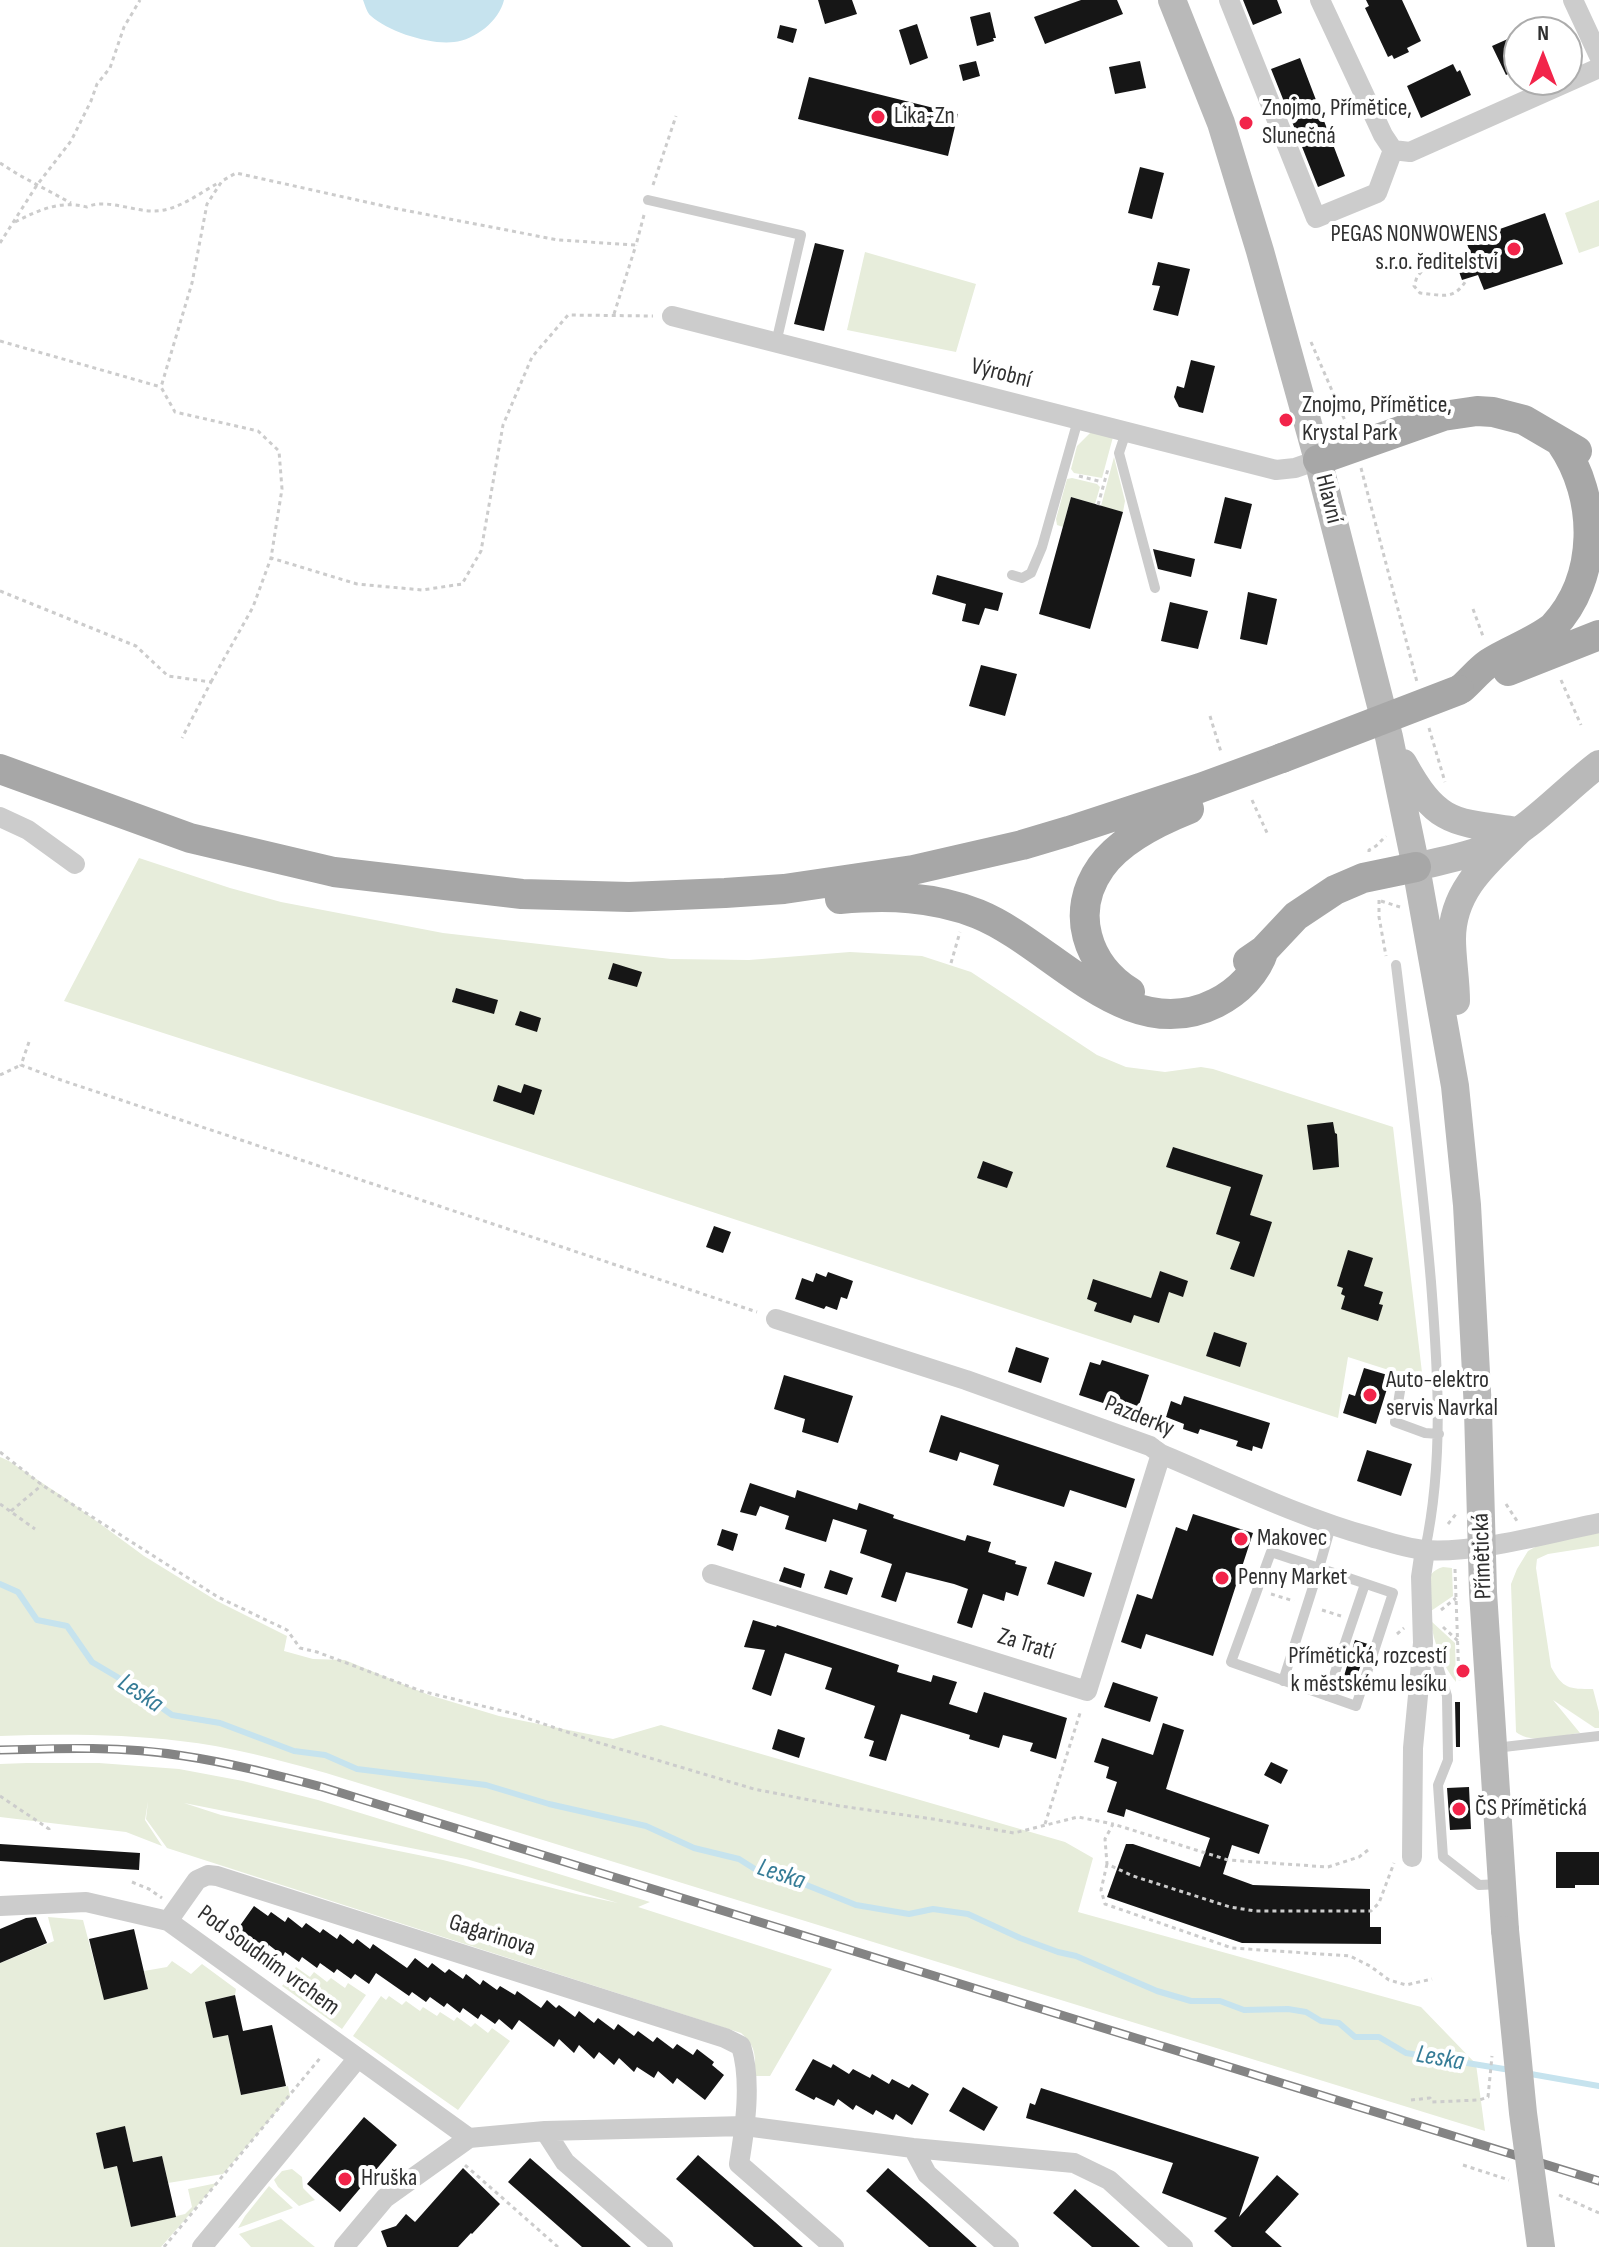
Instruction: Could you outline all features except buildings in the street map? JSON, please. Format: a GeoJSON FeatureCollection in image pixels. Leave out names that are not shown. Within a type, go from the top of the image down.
{"type":"FeatureCollection","features":[{"type":"Feature","properties":{"kind":"main road","name":"Hlavní"},"geometry":{"type":"LineString","coordinates":[[1172,0],[1221,123],[1260,251],[1318,460],[1389,737],[1416,867]]}},
{"type":"Feature","properties":{"kind":"main road"},"geometry":{"type":"LineString","coordinates":[[1318,460],[1443,416],[1477,411],[1524,420],[1599,465]]}},
{"type":"Feature","properties":{"kind":"main road"},"geometry":{"type":"LineString","coordinates":[[1461,689],[1487,664],[1553,627],[1570,610],[1590,578],[1598,542],[1595,505],[1582,472],[1561,443]]}},
{"type":"Feature","properties":{"kind":"main road"},"geometry":{"type":"LineString","coordinates":[[0,769],[190,838],[334,872],[522,894],[629,897],[784,889],[913,870],[1069,831],[1200,788],[1599,635]]}},
{"type":"Feature","properties":{"kind":"main road"},"geometry":{"type":"LineString","coordinates":[[1389,737],[1418,791],[1437,810],[1459,822],[1519,831]]}},
{"type":"Feature","properties":{"kind":"main road"},"geometry":{"type":"LineString","coordinates":[[1281,758],[1266,780],[1175,815],[1127,843],[1100,868],[1085,905],[1086,935],[1099,964],[1108,976],[1128,991],[1171,1002],[1211,991],[1264,950],[1296,916],[1335,890],[1363,878],[1497,844],[1519,831]]}},
{"type":"Feature","properties":{"kind":"main road"},"geometry":{"type":"LineString","coordinates":[[1455,1086],[1456,986],[1452,935],[1462,895],[1471,879],[1519,831],[1599,764]]}},
{"type":"Feature","properties":{"kind":"main road","name":"Přímětická"},"geometry":{"type":"LineString","coordinates":[[1416,867],[1455,1086],[1468,1221],[1482,1545],[1505,1930],[1523,2113],[1541,2247]]}},
{"type":"Feature","properties":{"kind":"main road"},"geometry":{"type":"LineString","coordinates":[[629,897],[709,910],[882,897],[909,897],[953,905],[1000,924],[1130,1008],[1158,1015],[1196,1012],[1224,998],[1254,972],[1264,950]]}},
{"type":"Feature","properties":{"kind":"street"},"geometry":{"type":"LineString","coordinates":[[1229,0],[1316,218],[1377,193],[1393,150]]}},
{"type":"Feature","properties":{"kind":"street"},"geometry":{"type":"LineString","coordinates":[[1320,0],[1383,135],[1393,150],[1410,152],[1599,68]]}},
{"type":"Feature","properties":{"kind":"street"},"geometry":{"type":"LineString","coordinates":[[1573,0],[1599,56]]}},
{"type":"Feature","properties":{"kind":"street","name":"Výrobní"},"geometry":{"type":"LineString","coordinates":[[672,316],[1276,470],[1295,468],[1318,460]]}},
{"type":"Feature","properties":{"kind":"street"},"geometry":{"type":"LineString","coordinates":[[0,817],[28,830],[75,864]]}},
{"type":"Feature","properties":{"kind":"street","name":"Pazderky"},"geometry":{"type":"LineString","coordinates":[[776,1319],[966,1380],[1150,1446],[1161,1454],[1331,1526],[1407,1547],[1455,1549],[1599,1523]]}},
{"type":"Feature","properties":{"kind":"street"},"geometry":{"type":"LineString","coordinates":[[1087,1691],[1161,1454]]}},
{"type":"Feature","properties":{"kind":"street"},"geometry":{"type":"LineString","coordinates":[[1405,1856],[1423,1643],[1421,1577],[1425,1550]]}},
{"type":"Feature","properties":{"kind":"street","name":"Za Tratí"},"geometry":{"type":"LineString","coordinates":[[712,1574],[1087,1691]]}},
{"type":"Feature","properties":{"kind":"street","name":"Gagarinova"},"geometry":{"type":"LineString","coordinates":[[171,1917],[197,1880],[208,1875],[217,1876],[725,2038],[741,2046],[746,2061],[745,2126],[739,2164],[834,2247]]}},
{"type":"Feature","properties":{"kind":"street","name":"Pod Soudním vrchem"},"geometry":{"type":"LineString","coordinates":[[0,1906],[86,1902],[171,1917],[469,2138]]}},
{"type":"Feature","properties":{"kind":"street"},"geometry":{"type":"LineString","coordinates":[[202,2247],[358,2058]]}},
{"type":"Feature","properties":{"kind":"street"},"geometry":{"type":"LineString","coordinates":[[344,2247],[385,2198],[469,2138],[545,2131],[745,2126],[913,2148],[1074,2163],[1109,2180],[1183,2247]]}},
{"type":"Feature","properties":{"kind":"street"},"geometry":{"type":"LineString","coordinates":[[545,2131],[565,2162],[663,2247]]}},
{"type":"Feature","properties":{"kind":"street"},"geometry":{"type":"LineString","coordinates":[[913,2148],[927,2174],[1009,2247]]}},
{"type":"Feature","properties":{"kind":"lane"},"geometry":{"type":"LineString","coordinates":[[648,200],[801,235],[776,343]]}},
{"type":"Feature","properties":{"kind":"lane"},"geometry":{"type":"LineString","coordinates":[[1012,575],[1022,578],[1031,573],[1042,547],[1078,420]]}},
{"type":"Feature","properties":{"kind":"lane"},"geometry":{"type":"LineString","coordinates":[[1126,432],[1119,453],[1155,588]]}},
{"type":"Feature","properties":{"kind":"lane"},"geometry":{"type":"LineString","coordinates":[[1396,965],[1418,1140],[1436,1339],[1439,1434],[1425,1550]]}},
{"type":"Feature","properties":{"kind":"lane"},"geometry":{"type":"LineString","coordinates":[[1401,1385],[1395,1422],[1425,1433],[1439,1434]]}},
{"type":"Feature","properties":{"kind":"lane"},"geometry":{"type":"LineString","coordinates":[[1283,1681],[1331,1526]]}},
{"type":"Feature","properties":{"kind":"lane"},"geometry":{"type":"LineString","coordinates":[[1271,1552],[1365,1584],[1393,1593],[1356,1706],[1231,1662],[1271,1552]]}},
{"type":"Feature","properties":{"kind":"lane"},"geometry":{"type":"LineString","coordinates":[[1327,1696],[1365,1584]]}},
{"type":"Feature","properties":{"kind":"lane"},"geometry":{"type":"LineString","coordinates":[[1423,1643],[1437,1663],[1447,1696],[1448,1760],[1438,1785],[1443,1857],[1479,1885],[1502,1884]]}},
{"type":"Feature","properties":{"kind":"lane"},"geometry":{"type":"LineString","coordinates":[[1493,1748],[1599,1736]]}},
{"type":"Feature","properties":{"kind":"path"},"geometry":{"type":"LineString","coordinates":[[0,243],[37,185],[71,141],[97,84],[110,68],[124,27],[140,0]]}},
{"type":"Feature","properties":{"kind":"path"},"geometry":{"type":"LineString","coordinates":[[613,316],[676,116]]}},
{"type":"Feature","properties":{"kind":"path"},"geometry":{"type":"LineString","coordinates":[[0,163],[71,203],[87,207],[97,203],[159,212],[236,173],[558,240],[636,245]]}},
{"type":"Feature","properties":{"kind":"path"},"geometry":{"type":"LineString","coordinates":[[161,387],[192,283],[207,204],[222,181]]}},
{"type":"Feature","properties":{"kind":"path"},"geometry":{"type":"LineString","coordinates":[[14,223],[40,209],[71,203]]}},
{"type":"Feature","properties":{"kind":"path"},"geometry":{"type":"LineString","coordinates":[[1461,262],[1434,256],[1417,277],[1414,286],[1420,293],[1452,295],[1460,290],[1467,279]]}},
{"type":"Feature","properties":{"kind":"path"},"geometry":{"type":"LineString","coordinates":[[271,558],[357,584],[422,590],[462,584],[481,551],[503,425],[532,357],[568,315],[672,316]]}},
{"type":"Feature","properties":{"kind":"path"},"geometry":{"type":"LineString","coordinates":[[1308,334],[1354,447],[1419,690]]}},
{"type":"Feature","properties":{"kind":"path"},"geometry":{"type":"LineString","coordinates":[[0,341],[161,387],[175,412],[258,431],[279,451],[282,489],[271,558],[253,607],[182,738]]}},
{"type":"Feature","properties":{"kind":"path"},"geometry":{"type":"LineString","coordinates":[[1063,472],[1104,483]]}},
{"type":"Feature","properties":{"kind":"path"},"geometry":{"type":"LineString","coordinates":[[0,591],[136,646],[168,676],[211,682]]}},
{"type":"Feature","properties":{"kind":"path"},"geometry":{"type":"LineString","coordinates":[[1473,609],[1488,650]]}},
{"type":"Feature","properties":{"kind":"path"},"geometry":{"type":"LineString","coordinates":[[1561,680],[1581,725]]}},
{"type":"Feature","properties":{"kind":"path"},"geometry":{"type":"LineString","coordinates":[[1210,716],[1221,752]]}},
{"type":"Feature","properties":{"kind":"path"},"geometry":{"type":"LineString","coordinates":[[1427,719],[1445,783]]}},
{"type":"Feature","properties":{"kind":"path"},"geometry":{"type":"LineString","coordinates":[[1252,800],[1268,835]]}},
{"type":"Feature","properties":{"kind":"path"},"geometry":{"type":"LineString","coordinates":[[1379,900],[1386,955],[1389,967],[1398,979]]}},
{"type":"Feature","properties":{"kind":"path"},"geometry":{"type":"LineString","coordinates":[[951,963],[963,923]]}},
{"type":"Feature","properties":{"kind":"path"},"geometry":{"type":"LineString","coordinates":[[21,1065],[29,1042]]}},
{"type":"Feature","properties":{"kind":"path"},"geometry":{"type":"LineString","coordinates":[[0,1075],[21,1065],[776,1319]]}},
{"type":"Feature","properties":{"kind":"path"},"geometry":{"type":"LineString","coordinates":[[0,1452],[42,1485],[218,1597],[287,1630],[300,1648],[421,1691],[515,1714],[593,1741],[754,1789],[840,1806],[1014,1833],[1078,1817],[1113,1824],[1228,1860],[1328,1867],[1359,1857],[1368,1850]]}},
{"type":"Feature","properties":{"kind":"path"},"geometry":{"type":"LineString","coordinates":[[11,1511],[42,1485]]}},
{"type":"Feature","properties":{"kind":"path"},"geometry":{"type":"LineString","coordinates":[[0,1504],[35,1529]]}},
{"type":"Feature","properties":{"kind":"path"},"geometry":{"type":"LineString","coordinates":[[1448,1524],[1454,1517]]}},
{"type":"Feature","properties":{"kind":"path"},"geometry":{"type":"LineString","coordinates":[[1271,1594],[1297,1602]]}},
{"type":"Feature","properties":{"kind":"path"},"geometry":{"type":"LineString","coordinates":[[1431,1617],[1456,1598]]}},
{"type":"Feature","properties":{"kind":"path"},"geometry":{"type":"LineString","coordinates":[[1320,1609],[1344,1618]]}},
{"type":"Feature","properties":{"kind":"path"},"geometry":{"type":"LineString","coordinates":[[1440,1625],[1458,1641]]}},
{"type":"Feature","properties":{"kind":"path"},"geometry":{"type":"LineString","coordinates":[[1045,1824],[1087,1691]]}},
{"type":"Feature","properties":{"kind":"path"},"geometry":{"type":"LineString","coordinates":[[0,1796],[49,1831]]}},
{"type":"Feature","properties":{"kind":"path"},"geometry":{"type":"LineString","coordinates":[[1113,1824],[1105,1839],[1107,1864],[1101,1890],[1105,1904],[1232,1948],[1350,1956],[1389,1980],[1406,1985],[1432,1979]]}},
{"type":"Feature","properties":{"kind":"path"},"geometry":{"type":"LineString","coordinates":[[1107,1864],[1133,1876],[1230,1907],[1255,1911],[1371,1911],[1379,1903],[1405,1856]]}},
{"type":"Feature","properties":{"kind":"path"},"geometry":{"type":"LineString","coordinates":[[132,1882],[161,1897],[171,1917]]}},
{"type":"Feature","properties":{"kind":"path"},"geometry":{"type":"LineString","coordinates":[[164,2247],[327,2050]]}},
{"type":"Feature","properties":{"kind":"path"},"geometry":{"type":"LineString","coordinates":[[1411,2100],[1430,2098],[1432,2102],[1488,2097],[1493,2052]]}},
{"type":"Feature","properties":{"kind":"path"},"geometry":{"type":"LineString","coordinates":[[449,2151],[558,2247]]}},
{"type":"Feature","properties":{"kind":"green space"},"geometry":{"type":"Polygon","coordinates":[[[1599,200],[1599,246],[1579,253],[1565,213],[1599,200]]]}},
{"type":"Feature","properties":{"kind":"green space"},"geometry":{"type":"Polygon","coordinates":[[[865,252],[976,284],[956,352],[847,330],[865,252]]]}},
{"type":"Feature","properties":{"kind":"green space"},"geometry":{"type":"Polygon","coordinates":[[[1092,431],[1113,437],[1102,478],[1074,473],[1071,469],[1077,446],[1092,431]]]}},
{"type":"Feature","properties":{"kind":"green space"},"geometry":{"type":"Polygon","coordinates":[[[1114,457],[1125,501],[1123,512],[1101,506],[1114,457]]]}},
{"type":"Feature","properties":{"kind":"green space"},"geometry":{"type":"Polygon","coordinates":[[[1067,479],[1100,487],[1095,504],[1071,497],[1063,527],[1057,525],[1056,519],[1067,479]]]}},
{"type":"Feature","properties":{"kind":"green space"},"geometry":{"type":"Polygon","coordinates":[[[139,858],[281,902],[443,933],[671,959],[749,960],[850,952],[922,956],[971,972],[1097,1055],[1126,1067],[1165,1072],[1201,1067],[1213,1069],[1393,1127],[1423,1381],[1348,1357],[1338,1418],[64,1001],[139,858]]]}},
{"type":"Feature","properties":{"kind":"green space"},"geometry":{"type":"Polygon","coordinates":[[[0,1457],[65,1498],[144,1556],[217,1601],[287,1636],[284,1651],[313,1659],[345,1660],[429,1695],[499,1716],[613,1739],[661,1725],[1065,1842],[1093,1858],[1078,1912],[1421,2007],[1476,2064],[1485,2131],[290,1763],[217,1746],[158,1739],[90,1735],[0,1736],[0,1457]]]}},
{"type":"Feature","properties":{"kind":"green space"},"geometry":{"type":"Polygon","coordinates":[[[1599,1532],[1599,1546],[1548,1554],[1537,1559],[1536,1568],[1551,1667],[1559,1680],[1568,1686],[1593,1689],[1599,1712],[1599,1728],[1553,1700],[1580,1733],[1538,1739],[1523,1736],[1516,1732],[1511,1584],[1528,1551],[1537,1546],[1599,1532]]]}},
{"type":"Feature","properties":{"kind":"green space"},"geometry":{"type":"Polygon","coordinates":[[[1443,1567],[1452,1568],[1453,1596],[1431,1611],[1429,1579],[1443,1567]]]}},
{"type":"Feature","properties":{"kind":"green space"},"geometry":{"type":"Polygon","coordinates":[[[1431,1621],[1455,1643],[1456,1682],[1439,1653],[1431,1621]]]}},
{"type":"Feature","properties":{"kind":"green space"},"geometry":{"type":"Polygon","coordinates":[[[99,1763],[179,1769],[243,1781],[318,1800],[650,1902],[638,1907],[832,1969],[770,2076],[755,2076],[752,2047],[741,2033],[167,1848],[146,1819],[148,1801],[145,1820],[162,1846],[126,1832],[0,1817],[0,1764],[99,1763]],[[184,1803],[221,1815],[443,1860],[618,1903],[466,1859],[184,1803]]]}},
{"type":"Feature","properties":{"kind":"green space"},"geometry":{"type":"Polygon","coordinates":[[[48,1917],[83,1920],[104,1999],[148,1989],[144,1971],[167,1967],[172,1961],[191,1974],[202,1964],[236,1989],[235,1995],[205,2002],[228,2035],[241,2095],[288,2086],[290,2096],[223,2174],[168,2183],[162,2156],[133,2162],[125,2127],[96,2133],[104,2169],[117,2166],[131,2227],[185,2214],[192,2207],[188,2189],[217,2183],[161,2247],[0,2247],[0,1963],[54,1941],[48,1917]]]}},
{"type":"Feature","properties":{"kind":"green space"},"geometry":{"type":"Polygon","coordinates":[[[296,1967],[310,1977],[314,1972],[327,1982],[331,1978],[345,1988],[348,1983],[366,1995],[342,2029],[282,1986],[296,1967]]]}},
{"type":"Feature","properties":{"kind":"green space"},"geometry":{"type":"Polygon","coordinates":[[[381,1996],[386,2000],[389,1996],[402,2005],[406,2001],[420,2011],[423,2007],[437,2016],[440,2012],[454,2021],[457,2017],[471,2027],[475,2023],[488,2033],[492,2028],[510,2041],[458,2110],[353,2036],[381,1996]]]}},
{"type":"Feature","properties":{"kind":"green space"},"geometry":{"type":"Polygon","coordinates":[[[292,2169],[302,2177],[303,2188],[315,2200],[299,2206],[278,2187],[274,2180],[282,2171],[292,2169]]]}},
{"type":"Feature","properties":{"kind":"green space"},"geometry":{"type":"Polygon","coordinates":[[[269,2186],[293,2208],[238,2228],[245,2216],[269,2186]]]}},
{"type":"Feature","properties":{"kind":"green space"},"geometry":{"type":"Polygon","coordinates":[[[281,2219],[315,2247],[251,2247],[239,2234],[281,2219]]]}},
{"type":"Feature","properties":{"kind":"water"},"geometry":{"type":"Polygon","coordinates":[[[363,0],[504,0],[492,22],[478,33],[470,38],[444,42],[422,39],[388,27],[370,15],[363,0]]]}},
{"type":"Feature","properties":{"kind":"waterway","name":"Leska"},"geometry":{"type":"LineString","coordinates":[[0,1584],[18,1592],[37,1620],[67,1626],[92,1662],[172,1715],[220,1723],[294,1751],[325,1755],[357,1769],[486,1785],[549,1804],[646,1826],[694,1848],[739,1859],[758,1871],[787,1874],[856,1905],[909,1914],[933,1909],[968,1914],[1020,1938],[1076,1956],[1157,1991],[1191,2001],[1220,2001],[1244,2010],[1288,2009],[1306,2012],[1321,2021],[1339,2023],[1355,2037],[1379,2037],[1406,2053],[1510,2070]]}},
{"type":"Feature","properties":{"kind":"waterway","name":"Leska"},"geometry":{"type":"LineString","coordinates":[[1525,2073],[1599,2086]]}},
{"type":"Feature","properties":{"kind":"railway"},"geometry":{"type":"LineString","coordinates":[[0,1750],[92,1748],[161,1753],[236,1766],[322,1787],[1599,2181]]}},
{"type":"Feature","properties":{"kind":"place","name":"Lika-Zn"},"geometry":{"type":"Point","coordinates":[878,117]}},
{"type":"Feature","properties":{"kind":"place","name":"Znojmo, Přímětice, Slunečná"},"geometry":{"type":"Point","coordinates":[1246,123]}},
{"type":"Feature","properties":{"kind":"place","name":"PEGAS NONWOWENS s.r.o. ředitelství"},"geometry":{"type":"Point","coordinates":[1514,249]}},
{"type":"Feature","properties":{"kind":"place","name":"Znojmo, Přímětice, Krystal Park"},"geometry":{"type":"Point","coordinates":[1286,420]}},
{"type":"Feature","properties":{"kind":"place","name":"Auto-elektro servis Navrkal"},"geometry":{"type":"Point","coordinates":[1370,1395]}},
{"type":"Feature","properties":{"kind":"place","name":"Makovec"},"geometry":{"type":"Point","coordinates":[1241,1539]}},
{"type":"Feature","properties":{"kind":"place","name":"Penny Market"},"geometry":{"type":"Point","coordinates":[1222,1578]}},
{"type":"Feature","properties":{"kind":"place","name":"Přímětická, rozcestí k městskému lesíku"},"geometry":{"type":"Point","coordinates":[1463,1671]}},
{"type":"Feature","properties":{"kind":"place","name":"ČS Přímětická"},"geometry":{"type":"Point","coordinates":[1459,1809]}},
{"type":"Feature","properties":{"kind":"place","name":"Hruška"},"geometry":{"type":"Point","coordinates":[345,2179]}}]}
